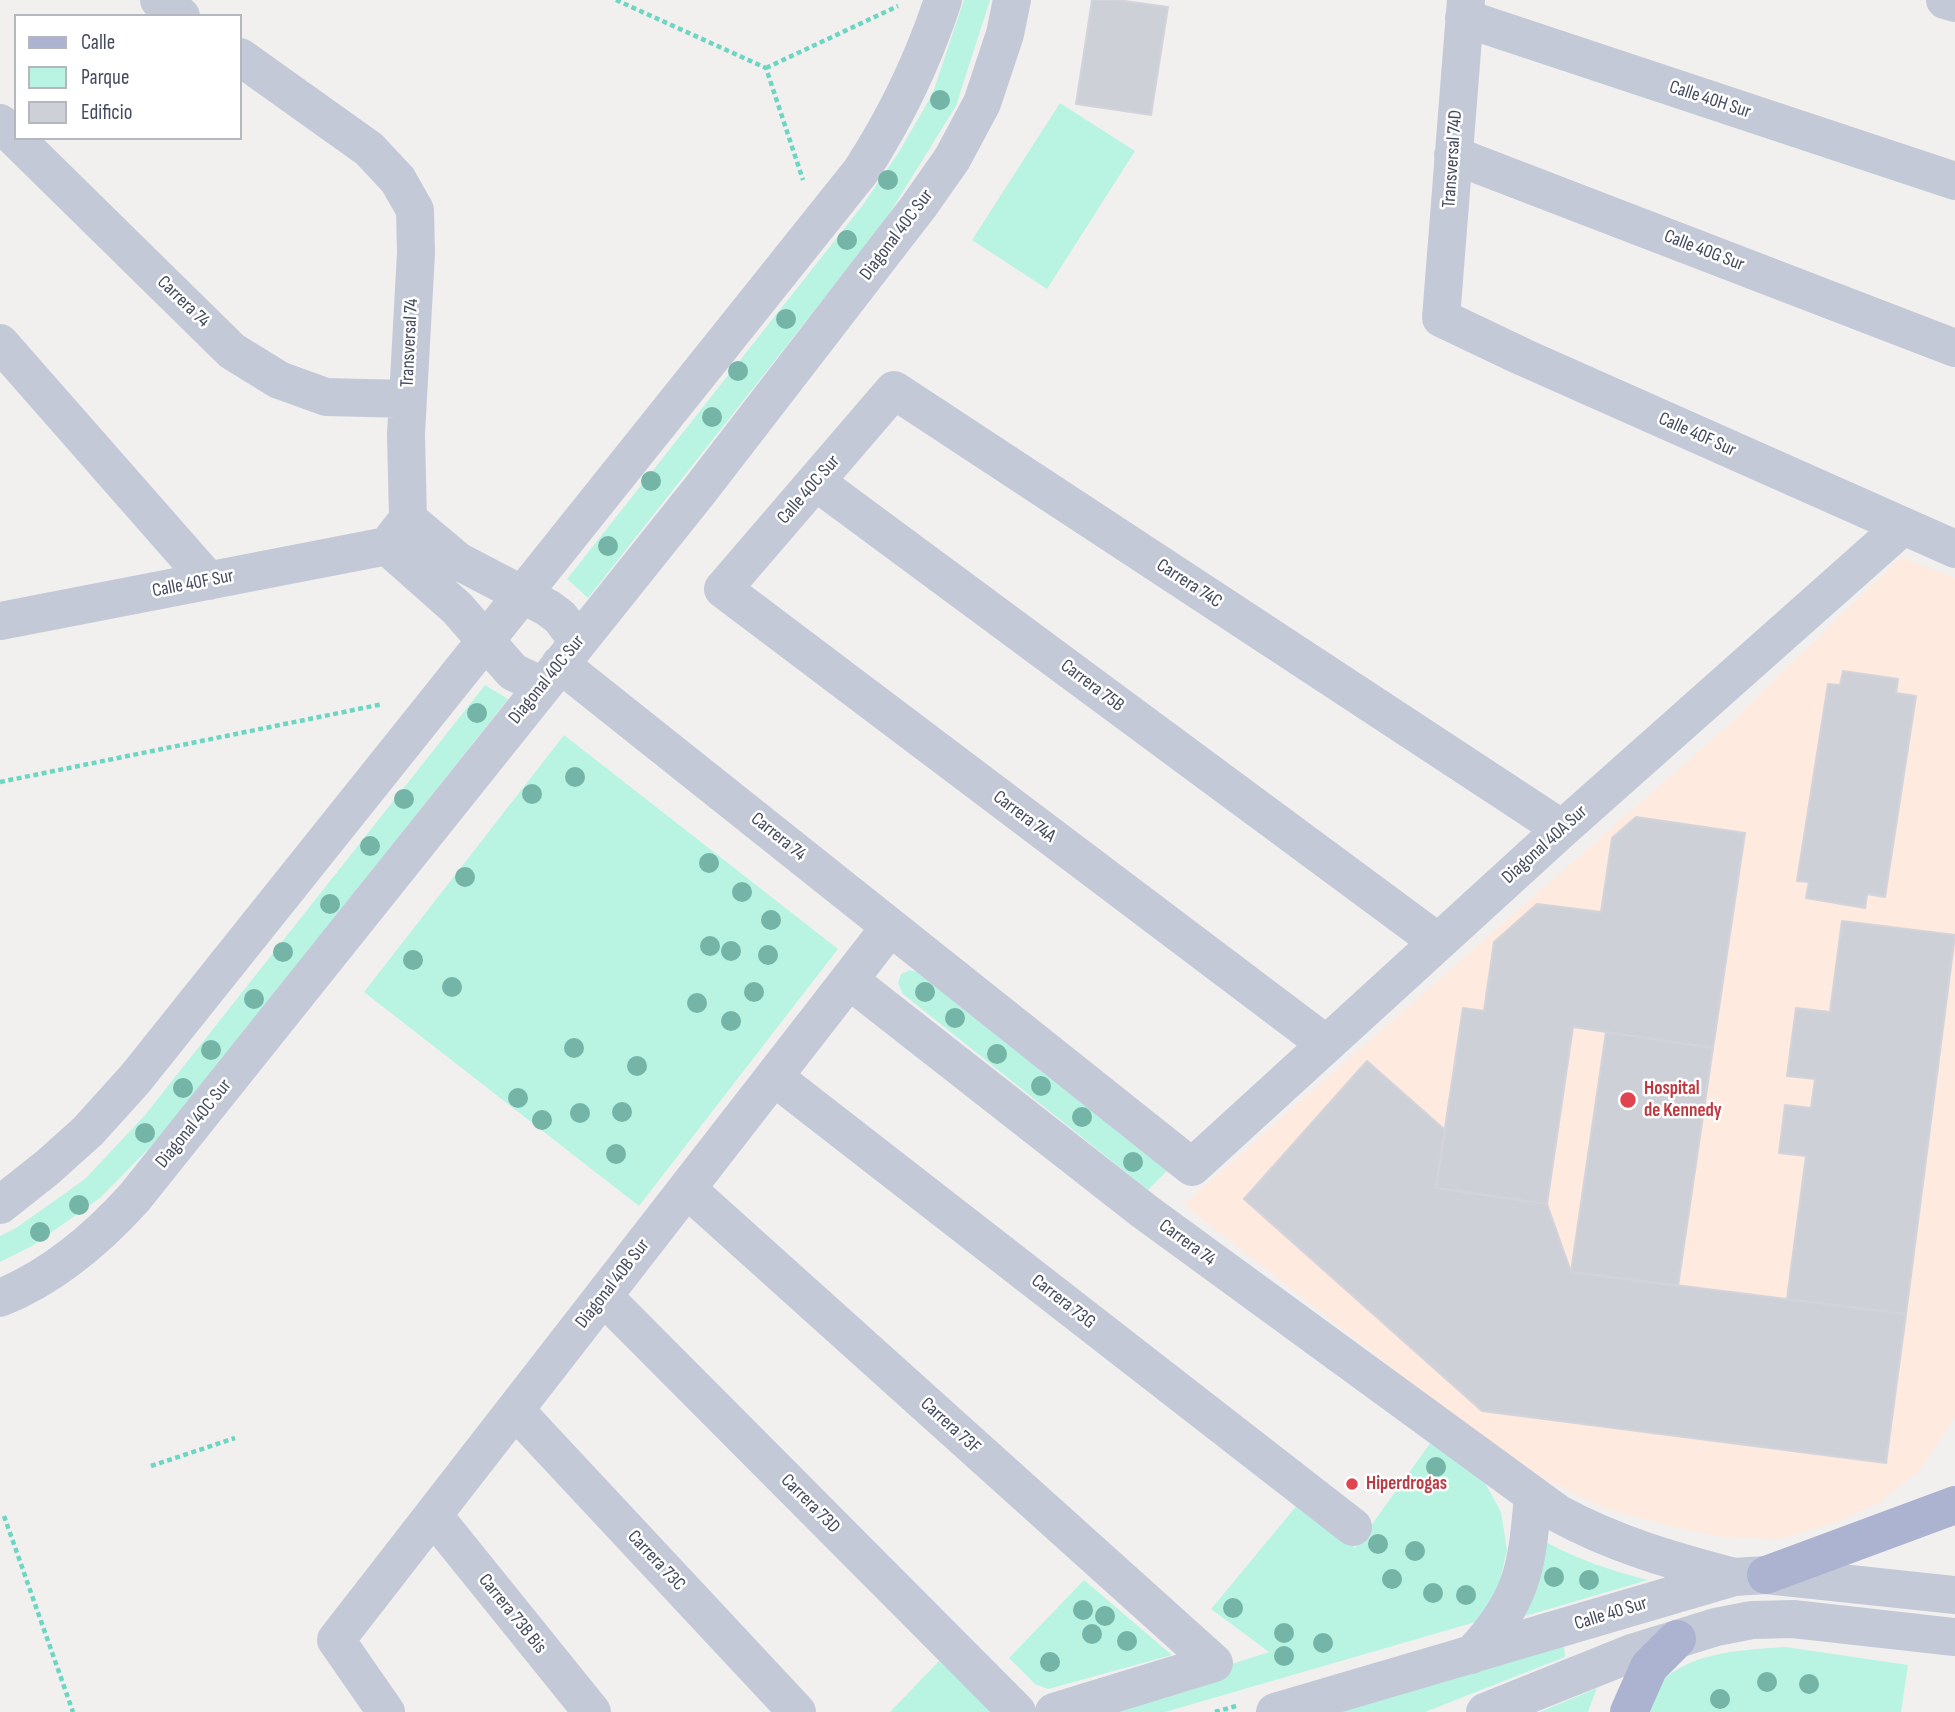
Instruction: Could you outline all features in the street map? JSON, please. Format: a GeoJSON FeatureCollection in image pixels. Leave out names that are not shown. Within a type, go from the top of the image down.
{"type":"FeatureCollection","features":[{"type":"Feature","properties":{"kind":"main road"},"geometry":{"type":"LineString","coordinates":[[1750,1576],[1955,1505]]}},
{"type":"Feature","properties":{"kind":"main road"},"geometry":{"type":"LineString","coordinates":[[1629,1712],[1649,1667],[1677,1639]]}},
{"type":"Feature","properties":{"kind":"street"},"geometry":{"type":"LineString","coordinates":[[159,0],[178,14]]}},
{"type":"Feature","properties":{"kind":"street"},"geometry":{"type":"LineString","coordinates":[[0,1205],[88,1131],[135,1079],[818,226],[885,135],[906,95],[943,0]]}},
{"type":"Feature","properties":{"kind":"street","name":"Diagonal 40C Sur"},"geometry":{"type":"LineString","coordinates":[[0,1298],[20,1290],[61,1264],[104,1231],[134,1198],[700,490],[884,254],[952,159],[982,103],[1005,34],[1012,0]]}},
{"type":"Feature","properties":{"kind":"street"},"geometry":{"type":"LineString","coordinates":[[1945,0],[1955,2]]}},
{"type":"Feature","properties":{"kind":"street","name":"Transversal 74D"},"geometry":{"type":"LineString","coordinates":[[1441,318],[1465,9]]}},
{"type":"Feature","properties":{"kind":"street","name":"Calle 40H Sur"},"geometry":{"type":"LineString","coordinates":[[1465,9],[1955,181]]}},
{"type":"Feature","properties":{"kind":"street","name":"Transversal 74"},"geometry":{"type":"LineString","coordinates":[[242,58],[369,149],[398,180],[415,210],[416,253],[408,399],[397,532]]}},
{"type":"Feature","properties":{"kind":"street","name":"Carrera 74"},"geometry":{"type":"LineString","coordinates":[[0,123],[14,137]]}},
{"type":"Feature","properties":{"kind":"street","name":"Carrera 74"},"geometry":{"type":"LineString","coordinates":[[17,140],[232,351],[279,380],[326,397],[408,399]]}},
{"type":"Feature","properties":{"kind":"street","name":"Calle 40G Sur"},"geometry":{"type":"LineString","coordinates":[[1453,155],[1955,348]]}},
{"type":"Feature","properties":{"kind":"street","name":"Calle 40F Sur"},"geometry":{"type":"LineString","coordinates":[[1441,318],[1955,549]]}},
{"type":"Feature","properties":{"kind":"street"},"geometry":{"type":"LineString","coordinates":[[0,343],[209,581]]}},
{"type":"Feature","properties":{"kind":"street","name":"Calle 40C Sur"},"geometry":{"type":"LineString","coordinates":[[723,589],[894,390]]}},
{"type":"Feature","properties":{"kind":"street","name":"Carrera 74C"},"geometry":{"type":"LineString","coordinates":[[894,390],[1562,829]]}},
{"type":"Feature","properties":{"kind":"street","name":"Carrera 75B"},"geometry":{"type":"LineString","coordinates":[[816,482],[1438,942]]}},
{"type":"Feature","properties":{"kind":"street","name":"Diagonal 40A Sur"},"geometry":{"type":"LineString","coordinates":[[1192,1167],[1562,829],[1902,527]]}},
{"type":"Feature","properties":{"kind":"street","name":"Carrera 74"},"geometry":{"type":"LineString","coordinates":[[397,532],[458,561],[560,617],[560,664]]}},
{"type":"Feature","properties":{"kind":"street","name":"Carrera 74"},"geometry":{"type":"LineString","coordinates":[[397,532],[442,592],[513,672],[560,664],[1192,1167]]}},
{"type":"Feature","properties":{"kind":"street","name":"Calle 40F Sur"},"geometry":{"type":"LineString","coordinates":[[7,609],[209,581],[397,532]]}},
{"type":"Feature","properties":{"kind":"street","name":"Carrera 74A"},"geometry":{"type":"LineString","coordinates":[[723,589],[1326,1044]]}},
{"type":"Feature","properties":{"kind":"street","name":"Diagonal 40B Sur"},"geometry":{"type":"LineString","coordinates":[[387,1712],[336,1640],[890,927]]}},
{"type":"Feature","properties":{"kind":"street","name":"Carrera 74"},"geometry":{"type":"LineString","coordinates":[[849,980],[1144,1211],[1559,1514],[1606,1538],[1672,1560],[1750,1576]]}},
{"type":"Feature","properties":{"kind":"street","name":"Carrera 73G"},"geometry":{"type":"LineString","coordinates":[[774,1077],[1353,1527]]}},
{"type":"Feature","properties":{"kind":"street","name":"Carrera 73F"},"geometry":{"type":"LineString","coordinates":[[687,1189],[1214,1663],[1054,1712]]}},
{"type":"Feature","properties":{"kind":"street","name":"Carrera 73D"},"geometry":{"type":"LineString","coordinates":[[603,1296],[1017,1712]]}},
{"type":"Feature","properties":{"kind":"street","name":"Carrera 73C"},"geometry":{"type":"LineString","coordinates":[[515,1410],[797,1712]]}},
{"type":"Feature","properties":{"kind":"street"},"geometry":{"type":"LineString","coordinates":[[1471,1656],[1493,1633],[1512,1603],[1527,1550],[1533,1496]]}},
{"type":"Feature","properties":{"kind":"street","name":"Carrera 73B Bis"},"geometry":{"type":"LineString","coordinates":[[433,1515],[592,1712]]}},
{"type":"Feature","properties":{"kind":"street","name":"Calle 40 Sur"},"geometry":{"type":"LineString","coordinates":[[1275,1712],[1750,1576],[1955,1595]]}},
{"type":"Feature","properties":{"kind":"street"},"geometry":{"type":"LineString","coordinates":[[1485,1712],[1594,1667],[1716,1627],[1752,1620],[1793,1619],[1955,1637]]}},
{"type":"Feature","properties":{"kind":"path"},"geometry":{"type":"LineString","coordinates":[[616,0],[766,68],[818,226]]}},
{"type":"Feature","properties":{"kind":"path"},"geometry":{"type":"LineString","coordinates":[[766,68],[898,6]]}},
{"type":"Feature","properties":{"kind":"path"},"geometry":{"type":"LineString","coordinates":[[0,782],[386,703],[421,722]]}},
{"type":"Feature","properties":{"kind":"path"},"geometry":{"type":"LineString","coordinates":[[151,1466],[234,1438]]}},
{"type":"Feature","properties":{"kind":"path"},"geometry":{"type":"LineString","coordinates":[[5,1516],[73,1712]]}},
{"type":"Feature","properties":{"kind":"shaded area","name":"Hospital de Kennedy"},"geometry":{"type":"Polygon","coordinates":[[[1901,557],[1955,578],[1955,1417],[1920,1470],[1880,1502],[1834,1523],[1779,1539],[1722,1537],[1605,1508],[1543,1478],[1491,1446],[1184,1204],[1723,730],[1901,557]]]}},
{"type":"Feature","properties":{"kind":"green space"},"geometry":{"type":"Polygon","coordinates":[[[964,0],[990,0],[956,106],[884,222],[588,598],[567,579],[862,206],[897,155],[932,95],[964,0]]]}},
{"type":"Feature","properties":{"kind":"green space"},"geometry":{"type":"Polygon","coordinates":[[[1060,103],[1135,151],[1047,289],[972,240],[1060,103]]]}},
{"type":"Feature","properties":{"kind":"green space"},"geometry":{"type":"Polygon","coordinates":[[[485,685],[508,699],[163,1134],[100,1198],[32,1246],[0,1262],[0,1236],[16,1228],[85,1179],[145,1115],[485,685]]]}},
{"type":"Feature","properties":{"kind":"green space"},"geometry":{"type":"Polygon","coordinates":[[[564,735],[838,949],[639,1206],[364,992],[564,735]]]}},
{"type":"Feature","properties":{"kind":"green space"},"geometry":{"type":"Polygon","coordinates":[[[910,970],[919,973],[1168,1170],[1148,1190],[903,994],[898,983],[901,974],[910,970]]]}},
{"type":"Feature","properties":{"kind":"green space"},"geometry":{"type":"Polygon","coordinates":[[[1431,1442],[1484,1481],[1501,1512],[1507,1550],[1498,1589],[1479,1621],[1165,1712],[1081,1712],[1269,1652],[1211,1609],[1298,1504],[1355,1548],[1431,1442]]]}},
{"type":"Feature","properties":{"kind":"green space"},"geometry":{"type":"Polygon","coordinates":[[[1546,1542],[1596,1564],[1648,1580],[1515,1619],[1546,1542]]]}},
{"type":"Feature","properties":{"kind":"green space"},"geometry":{"type":"Polygon","coordinates":[[[1084,1580],[1172,1655],[1048,1689],[1035,1684],[1009,1658],[1084,1580]]]}},
{"type":"Feature","properties":{"kind":"green space"},"geometry":{"type":"Polygon","coordinates":[[[1564,1646],[1565,1657],[1425,1712],[1336,1712],[1564,1646]]]}},
{"type":"Feature","properties":{"kind":"green space"},"geometry":{"type":"Polygon","coordinates":[[[1786,1647],[1908,1665],[1901,1712],[1645,1712],[1653,1691],[1666,1678],[1697,1660],[1732,1652],[1786,1647]]]}},
{"type":"Feature","properties":{"kind":"green space"},"geometry":{"type":"Polygon","coordinates":[[[939,1661],[993,1712],[890,1712],[939,1661]]]}},
{"type":"Feature","properties":{"kind":"green space"},"geometry":{"type":"Polygon","coordinates":[[[1597,1688],[1588,1712],[1540,1712],[1597,1688]]]}},
{"type":"Feature","properties":{"kind":"building"},"geometry":{"type":"Polygon","coordinates":[[[1092,0],[1117,0],[1168,7],[1151,115],[1076,104],[1092,0]]]}},
{"type":"Feature","properties":{"kind":"building"},"geometry":{"type":"Polygon","coordinates":[[[1843,671],[1898,679],[1896,693],[1916,696],[1885,897],[1867,894],[1865,908],[1806,898],[1809,882],[1797,881],[1828,684],[1840,685],[1843,671]]]}},
{"type":"Feature","properties":{"kind":"building"},"geometry":{"type":"Polygon","coordinates":[[[1636,817],[1745,833],[1713,1048],[1573,1027],[1547,1204],[1436,1188],[1463,1008],[1484,1011],[1494,942],[1537,904],[1601,912],[1612,838],[1636,817]]]}},
{"type":"Feature","properties":{"kind":"building"},"geometry":{"type":"Polygon","coordinates":[[[1842,921],[1955,935],[1906,1314],[1787,1299],[1806,1156],[1779,1153],[1785,1105],[1811,1108],[1815,1079],[1787,1076],[1796,1008],[1830,1012],[1842,921]]]}},
{"type":"Feature","properties":{"kind":"building"},"geometry":{"type":"Polygon","coordinates":[[[1606,1032],[1713,1048],[1678,1286],[1571,1272],[1606,1032]]]}},
{"type":"Feature","properties":{"kind":"building"},"geometry":{"type":"Polygon","coordinates":[[[1367,1061],[1445,1130],[1436,1188],[1547,1204],[1571,1272],[1906,1314],[1886,1463],[1482,1411],[1244,1199],[1367,1061]]]}},
{"type":"Feature","properties":{"kind":"place","name":"Hospital de Kennedy"},"geometry":{"type":"Point","coordinates":[1628,1100]}},
{"type":"Feature","properties":{"kind":"place","name":"Hiperdrogas"},"geometry":{"type":"Point","coordinates":[1352,1484]}}]}
